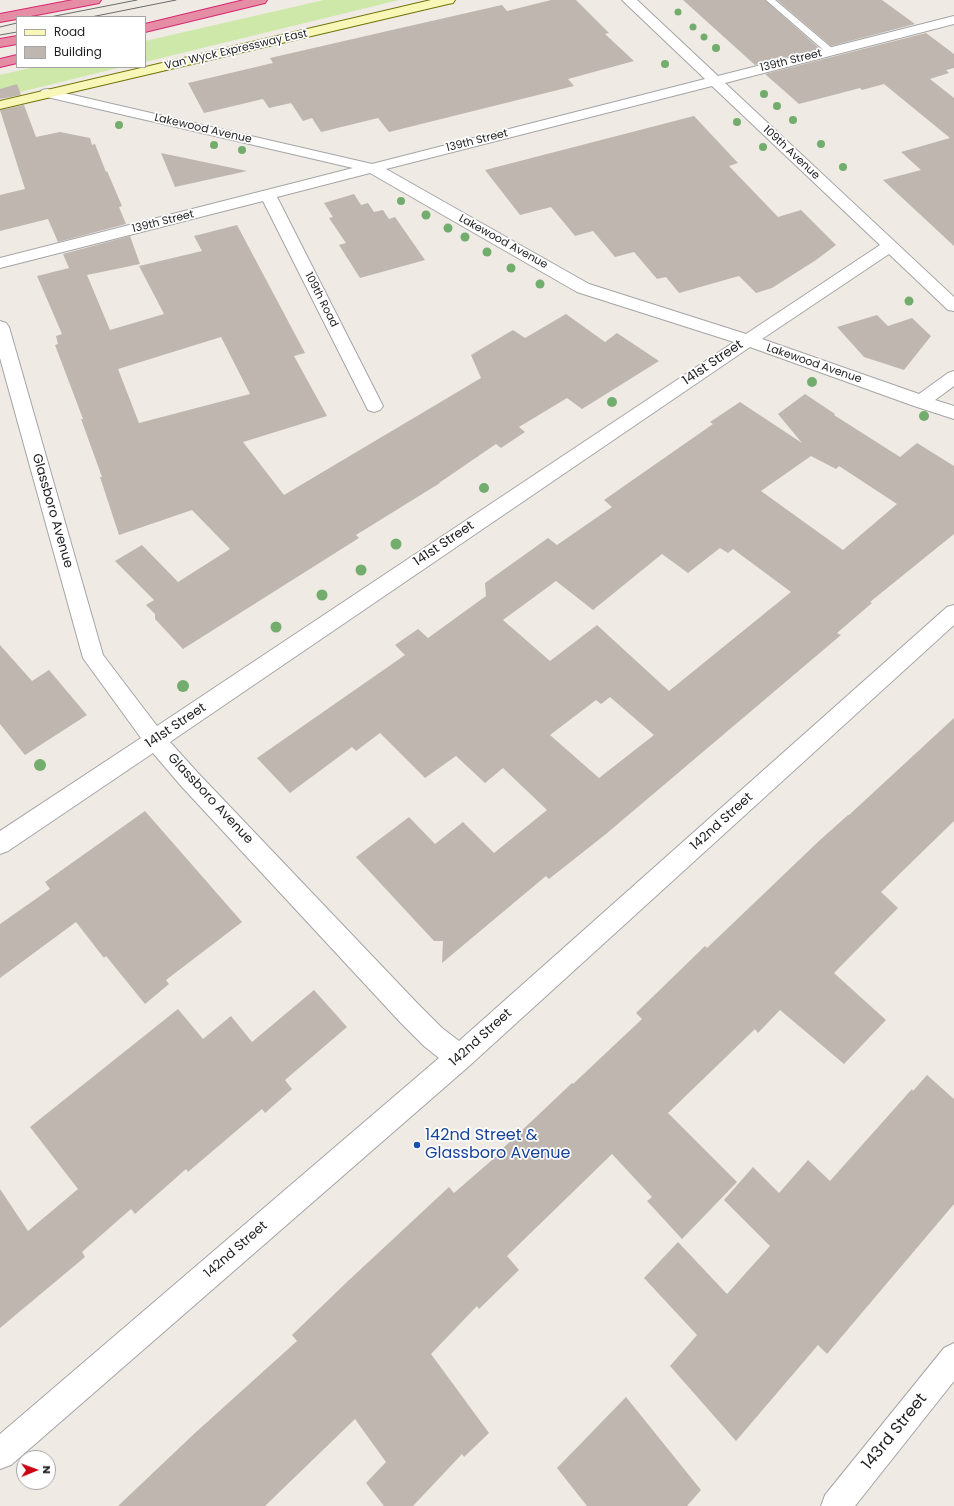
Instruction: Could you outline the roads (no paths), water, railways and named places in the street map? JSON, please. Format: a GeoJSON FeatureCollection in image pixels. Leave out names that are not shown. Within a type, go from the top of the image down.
{"type":"FeatureCollection","features":[{"type":"Feature","properties":{"kind":"highway"},"geometry":{"type":"LineString","coordinates":[[0,18],[94,0]]}},
{"type":"Feature","properties":{"kind":"highway"},"geometry":{"type":"LineString","coordinates":[[158,12],[214,0]]}},
{"type":"Feature","properties":{"kind":"highway"},"geometry":{"type":"LineString","coordinates":[[146,28],[260,0]]}},
{"type":"Feature","properties":{"kind":"highway"},"geometry":{"type":"LineString","coordinates":[[0,43],[16,40]]}},
{"type":"Feature","properties":{"kind":"highway"},"geometry":{"type":"LineString","coordinates":[[0,63],[16,59]]}},
{"type":"Feature","properties":{"kind":"main road","name":"Van Wyck Expressway East"},"geometry":{"type":"LineString","coordinates":[[0,105],[448,0]]}},
{"type":"Feature","properties":{"kind":"street","name":"109th Avenue"},"geometry":{"type":"LineString","coordinates":[[629,0],[954,306]]}},
{"type":"Feature","properties":{"kind":"street","name":"139th Street"},"geometry":{"type":"LineString","coordinates":[[0,263],[714,81],[830,52],[950,25]]}},
{"type":"Feature","properties":{"kind":"street","name":"Lakewood Avenue"},"geometry":{"type":"LineString","coordinates":[[47,93],[372,168],[583,288],[747,340],[920,402],[954,412]]}},
{"type":"Feature","properties":{"kind":"street","name":"109th Road"},"geometry":{"type":"LineString","coordinates":[[268,195],[374,406]]}},
{"type":"Feature","properties":{"kind":"street","name":"141st Street"},"geometry":{"type":"LineString","coordinates":[[0,844],[747,340],[889,246]]}},
{"type":"Feature","properties":{"kind":"street","name":"Glassboro Avenue"},"geometry":{"type":"LineString","coordinates":[[0,326],[93,658],[155,740],[190,780],[409,1013],[433,1037],[459,1058]]}},
{"type":"Feature","properties":{"kind":"street"},"geometry":{"type":"LineString","coordinates":[[920,402],[954,378]]}},
{"type":"Feature","properties":{"kind":"street","name":"142nd Street"},"geometry":{"type":"LineString","coordinates":[[0,1454],[459,1058],[954,613]]}},
{"type":"Feature","properties":{"kind":"street","name":"143rd Street"},"geometry":{"type":"LineString","coordinates":[[836,1506],[954,1358]]}},
{"type":"Feature","properties":{"kind":"lane"},"geometry":{"type":"LineString","coordinates":[[770,0],[830,52]]}},
{"type":"Feature","properties":{"kind":"tram line"},"geometry":{"type":"LineString","coordinates":[[55,16],[137,0]]}},
{"type":"Feature","properties":{"kind":"tram line"},"geometry":{"type":"LineString","coordinates":[[96,16],[176,0]]}},
{"type":"Feature","properties":{"kind":"tram line"},"geometry":{"type":"LineString","coordinates":[[0,27],[16,23]]}},
{"type":"Feature","properties":{"kind":"tram line"},"geometry":{"type":"LineString","coordinates":[[0,35],[16,32]]}},
{"type":"Feature","properties":{"kind":"place","name":"142nd Street & Glassboro Avenue"},"geometry":{"type":"Point","coordinates":[417,1145]}}]}
